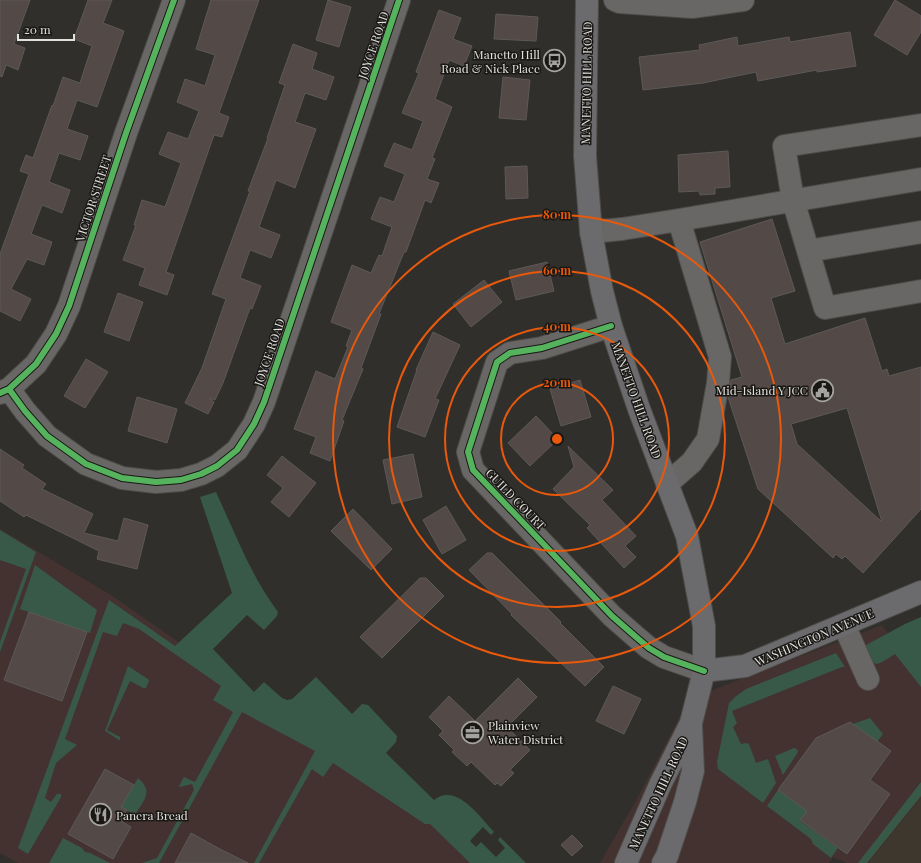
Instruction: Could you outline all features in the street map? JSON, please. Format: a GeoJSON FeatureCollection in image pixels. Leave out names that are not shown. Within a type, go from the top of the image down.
{"type":"FeatureCollection","features":[{"type":"Feature","properties":{"kind":"main road","name":"MANETTO HILL ROAD"},"geometry":{"type":"LineString","coordinates":[[587,0],[585,156],[591,232],[602,291],[611,326],[639,409],[687,536],[704,626],[704,670],[691,723],[660,785],[626,863]]}},
{"type":"Feature","properties":{"kind":"main road","name":"WASHINGTON AVENUE"},"geometry":{"type":"LineString","coordinates":[[704,670],[745,666],[921,592]]}},
{"type":"Feature","properties":{"kind":"main road","name":"MANETTO HILL ROAD"},"geometry":{"type":"LineString","coordinates":[[663,863],[667,856],[685,802],[693,771],[691,723]]}},
{"type":"Feature","properties":{"kind":"street","name":"VICTOR STREET"},"geometry":{"type":"LineString","coordinates":[[4,391],[36,364],[56,334],[69,306],[126,133],[174,0]]}},
{"type":"Feature","properties":{"kind":"street","name":"JOYCE ROAD"},"geometry":{"type":"LineString","coordinates":[[4,391],[25,411],[47,436],[86,464],[122,478],[156,482],[181,480],[201,474],[217,466],[237,450],[254,424],[264,402],[399,0]]}},
{"type":"Feature","properties":{"kind":"street"},"geometry":{"type":"LineString","coordinates":[[615,0],[620,2],[692,8],[743,0]]}},
{"type":"Feature","properties":{"kind":"street"},"geometry":{"type":"LineString","coordinates":[[921,125],[784,146],[793,200],[825,308],[921,291]]}},
{"type":"Feature","properties":{"kind":"street"},"geometry":{"type":"LineString","coordinates":[[591,232],[622,229],[679,220],[921,179]]}},
{"type":"Feature","properties":{"kind":"street"},"geometry":{"type":"LineString","coordinates":[[667,484],[692,462],[708,439],[718,383],[720,357],[679,220]]}},
{"type":"Feature","properties":{"kind":"street"},"geometry":{"type":"LineString","coordinates":[[808,250],[921,232]]}},
{"type":"Feature","properties":{"kind":"street","name":"GUILD COURT"},"geometry":{"type":"LineString","coordinates":[[611,326],[542,348],[510,353],[497,362],[468,452],[473,470],[612,616],[649,648],[664,657],[704,670]]}},
{"type":"Feature","properties":{"kind":"street"},"geometry":{"type":"LineString","coordinates":[[844,624],[868,679]]}},
{"type":"Feature","properties":{"kind":"shaded area"},"geometry":{"type":"Polygon","coordinates":[[[0,529],[111,595],[437,822],[484,863],[18,863],[0,853],[0,529]]]}},
{"type":"Feature","properties":{"kind":"shaded area"},"geometry":{"type":"Polygon","coordinates":[[[882,625],[921,680],[921,798],[868,863],[847,863],[833,857],[829,863],[600,863],[638,797],[689,699],[882,625]]]}},
{"type":"Feature","properties":{"kind":"shaded area"},"geometry":{"type":"Polygon","coordinates":[[[921,798],[921,863],[868,863],[921,798]]]}},
{"type":"Feature","properties":{"kind":"green space"},"geometry":{"type":"Polygon","coordinates":[[[216,492],[252,569],[268,598],[278,612],[277,616],[264,630],[247,615],[213,649],[254,692],[264,682],[282,698],[287,700],[292,699],[316,677],[352,714],[362,704],[368,705],[397,736],[396,742],[386,753],[434,800],[442,796],[451,795],[459,798],[475,811],[494,832],[491,835],[483,827],[470,841],[476,847],[481,842],[496,857],[505,848],[498,840],[500,837],[526,863],[470,863],[430,824],[425,824],[333,763],[323,777],[312,769],[259,863],[254,863],[315,751],[242,712],[159,863],[142,863],[157,858],[194,790],[192,784],[179,786],[184,777],[195,782],[233,712],[213,700],[221,686],[139,629],[123,623],[117,636],[103,632],[65,739],[77,745],[56,763],[45,798],[51,802],[57,794],[61,794],[61,797],[28,854],[18,848],[109,600],[175,646],[232,593],[200,497],[216,492]]]}},
{"type":"Feature","properties":{"kind":"green space"},"geometry":{"type":"Polygon","coordinates":[[[0,530],[36,552],[0,652],[0,642],[26,569],[0,560],[0,530]]]}},
{"type":"Feature","properties":{"kind":"green space"},"geometry":{"type":"Polygon","coordinates":[[[35,565],[97,610],[90,633],[20,609],[35,565]]]}},
{"type":"Feature","properties":{"kind":"green space"},"geometry":{"type":"Polygon","coordinates":[[[921,617],[921,687],[895,654],[876,664],[871,659],[866,645],[921,617]]]}},
{"type":"Feature","properties":{"kind":"green space"},"geometry":{"type":"Polygon","coordinates":[[[836,653],[845,667],[732,711],[737,723],[733,727],[741,744],[749,744],[756,763],[768,759],[776,783],[763,803],[718,769],[717,762],[729,703],[746,689],[836,653]]]}},
{"type":"Feature","properties":{"kind":"green space"},"geometry":{"type":"Polygon","coordinates":[[[128,666],[149,681],[146,688],[143,688],[130,681],[107,730],[120,737],[119,740],[105,731],[128,666]]]}},
{"type":"Feature","properties":{"kind":"green space"},"geometry":{"type":"Polygon","coordinates":[[[870,718],[883,734],[877,742],[853,724],[870,718]]]}},
{"type":"Feature","properties":{"kind":"green space"},"geometry":{"type":"Polygon","coordinates":[[[794,748],[797,749],[798,752],[783,775],[775,756],[794,748]]]}},
{"type":"Feature","properties":{"kind":"green space"},"geometry":{"type":"Polygon","coordinates":[[[138,778],[146,787],[146,796],[135,815],[121,807],[138,778]]]}},
{"type":"Feature","properties":{"kind":"green space"},"geometry":{"type":"Polygon","coordinates":[[[921,782],[921,796],[867,863],[858,863],[921,782]]]}},
{"type":"Feature","properties":{"kind":"green space"},"geometry":{"type":"Polygon","coordinates":[[[778,790],[807,811],[800,821],[838,848],[831,858],[813,844],[811,839],[767,806],[778,790]]]}},
{"type":"Feature","properties":{"kind":"green space"},"geometry":{"type":"Polygon","coordinates":[[[63,838],[82,848],[85,852],[110,863],[49,863],[63,838]]]}},
{"type":"Feature","properties":{"kind":"building"},"geometry":{"type":"Polygon","coordinates":[[[0,0],[30,0],[14,44],[25,48],[18,70],[6,65],[2,77],[0,76],[0,0]]]}},
{"type":"Feature","properties":{"kind":"building"},"geometry":{"type":"Polygon","coordinates":[[[88,0],[112,0],[103,23],[124,31],[97,107],[77,100],[67,129],[88,136],[80,160],[59,153],[49,182],[70,190],[62,213],[42,205],[31,234],[52,242],[44,265],[27,259],[11,289],[31,299],[20,321],[0,311],[0,254],[29,174],[20,171],[26,155],[33,158],[63,77],[80,83],[92,46],[74,39],[88,0]]]}},
{"type":"Feature","properties":{"kind":"building"},"geometry":{"type":"Polygon","coordinates":[[[211,0],[259,0],[219,113],[229,117],[222,137],[214,135],[166,272],[174,275],[167,295],[139,285],[145,268],[123,260],[136,225],[134,225],[142,200],[165,207],[181,163],[159,154],[168,132],[188,139],[199,111],[177,102],[185,79],[205,86],[215,55],[196,49],[211,0]]]}},
{"type":"Feature","properties":{"kind":"building"},"geometry":{"type":"Polygon","coordinates":[[[328,0],[351,7],[339,47],[316,40],[328,0]]]}},
{"type":"Feature","properties":{"kind":"building"},"geometry":{"type":"Polygon","coordinates":[[[895,0],[921,16],[921,32],[907,55],[874,35],[895,0]]]}},
{"type":"Feature","properties":{"kind":"building"},"geometry":{"type":"Polygon","coordinates":[[[439,10],[461,18],[453,39],[472,46],[464,66],[449,60],[435,99],[452,107],[432,158],[435,159],[427,179],[439,183],[431,203],[425,200],[406,252],[404,252],[379,314],[381,314],[361,368],[363,369],[342,420],[344,421],[330,461],[310,453],[316,437],[294,429],[316,371],[335,379],[348,347],[346,346],[352,330],[331,322],[352,265],[371,273],[379,255],[382,256],[392,227],[371,219],[380,197],[394,202],[405,174],[384,166],[394,143],[412,150],[423,121],[402,113],[419,73],[416,72],[439,10]]]}},
{"type":"Feature","properties":{"kind":"building"},"geometry":{"type":"Polygon","coordinates":[[[496,14],[538,17],[536,41],[494,39],[496,14]]]}},
{"type":"Feature","properties":{"kind":"building"},"geometry":{"type":"Polygon","coordinates":[[[850,32],[856,66],[817,72],[817,70],[758,81],[756,72],[703,83],[643,90],[639,57],[700,50],[699,45],[737,37],[738,46],[789,37],[790,42],[850,32]]]}},
{"type":"Feature","properties":{"kind":"building"},"geometry":{"type":"Polygon","coordinates":[[[293,44],[317,53],[312,69],[334,77],[326,100],[305,93],[295,122],[316,129],[295,188],[276,180],[259,227],[280,235],[271,258],[250,250],[240,278],[261,286],[252,309],[250,308],[223,383],[215,400],[209,398],[214,402],[208,414],[185,403],[202,368],[226,299],[212,294],[268,138],[285,85],[279,83],[293,44]]]}},
{"type":"Feature","properties":{"kind":"building"},"geometry":{"type":"Polygon","coordinates":[[[503,77],[530,80],[526,120],[499,118],[503,77]]]}},
{"type":"Feature","properties":{"kind":"building"},"geometry":{"type":"Polygon","coordinates":[[[728,151],[730,187],[715,188],[715,194],[700,195],[699,191],[679,192],[678,155],[728,151]]]}},
{"type":"Feature","properties":{"kind":"building"},"geometry":{"type":"Polygon","coordinates":[[[527,166],[528,198],[506,199],[505,167],[527,166]]]}},
{"type":"Feature","properties":{"kind":"building","name":"Mid-Island Y JCC"},"geometry":{"type":"Polygon","coordinates":[[[772,219],[795,291],[771,298],[785,344],[865,318],[882,371],[887,369],[889,376],[921,367],[921,509],[863,573],[845,556],[842,559],[836,554],[833,558],[758,489],[728,397],[731,380],[742,377],[700,242],[772,219]],[[847,408],[791,424],[797,444],[882,522],[847,408]]]}},
{"type":"Feature","properties":{"kind":"building"},"geometry":{"type":"Polygon","coordinates":[[[547,262],[554,291],[516,300],[509,271],[547,262]]]}},
{"type":"Feature","properties":{"kind":"building"},"geometry":{"type":"Polygon","coordinates":[[[484,280],[502,302],[471,327],[453,304],[484,280]]]}},
{"type":"Feature","properties":{"kind":"building"},"geometry":{"type":"Polygon","coordinates":[[[118,293],[143,302],[129,341],[104,332],[118,293]]]}},
{"type":"Feature","properties":{"kind":"building"},"geometry":{"type":"Polygon","coordinates":[[[433,332],[460,345],[435,399],[439,400],[425,437],[397,427],[416,370],[433,332]]]}},
{"type":"Feature","properties":{"kind":"building"},"geometry":{"type":"Polygon","coordinates":[[[86,359],[108,372],[85,408],[64,396],[86,359]]]}},
{"type":"Feature","properties":{"kind":"building"},"geometry":{"type":"Polygon","coordinates":[[[580,380],[591,417],[561,426],[550,389],[580,380]]]}},
{"type":"Feature","properties":{"kind":"building"},"geometry":{"type":"Polygon","coordinates":[[[137,397],[177,409],[167,443],[128,431],[137,397]]]}},
{"type":"Feature","properties":{"kind":"building"},"geometry":{"type":"Polygon","coordinates":[[[536,416],[555,436],[555,442],[530,466],[508,443],[536,416]]]}},
{"type":"Feature","properties":{"kind":"building"},"geometry":{"type":"Polygon","coordinates":[[[568,446],[613,490],[602,500],[636,536],[625,546],[636,557],[624,568],[587,528],[590,525],[553,489],[574,467],[568,446]]]}},
{"type":"Feature","properties":{"kind":"building"},"geometry":{"type":"Polygon","coordinates":[[[0,449],[24,465],[22,468],[46,484],[42,489],[93,514],[84,533],[118,541],[124,518],[148,525],[137,569],[97,559],[99,551],[26,515],[24,517],[0,501],[0,449]]]}},
{"type":"Feature","properties":{"kind":"building"},"geometry":{"type":"Polygon","coordinates":[[[413,454],[422,497],[392,504],[383,460],[413,454]]]}},
{"type":"Feature","properties":{"kind":"building"},"geometry":{"type":"Polygon","coordinates":[[[282,456],[316,483],[289,517],[271,502],[283,488],[267,475],[282,456]]]}},
{"type":"Feature","properties":{"kind":"building"},"geometry":{"type":"Polygon","coordinates":[[[446,506],[466,540],[442,554],[423,520],[446,506]]]}},
{"type":"Feature","properties":{"kind":"building"},"geometry":{"type":"Polygon","coordinates":[[[353,509],[392,549],[371,570],[331,531],[353,509]]]}},
{"type":"Feature","properties":{"kind":"building"},"geometry":{"type":"Polygon","coordinates":[[[487,553],[492,553],[604,667],[585,686],[511,615],[512,614],[469,570],[487,553]]]}},
{"type":"Feature","properties":{"kind":"building"},"geometry":{"type":"Polygon","coordinates":[[[420,578],[426,578],[444,596],[382,658],[360,637],[420,578]]]}},
{"type":"Feature","properties":{"kind":"building"},"geometry":{"type":"Polygon","coordinates":[[[29,612],[87,632],[62,701],[4,680],[29,612]]]}},
{"type":"Feature","properties":{"kind":"building","name":"Plainview Water District"},"geometry":{"type":"Polygon","coordinates":[[[518,678],[537,697],[507,727],[530,750],[510,770],[514,773],[501,786],[497,783],[495,785],[471,762],[467,766],[452,752],[454,750],[439,735],[443,731],[429,717],[449,696],[475,721],[518,678]]]}},
{"type":"Feature","properties":{"kind":"building"},"geometry":{"type":"Polygon","coordinates":[[[613,686],[641,699],[624,734],[596,721],[613,686]]]}},
{"type":"Feature","properties":{"kind":"building"},"geometry":{"type":"Polygon","coordinates":[[[850,722],[891,751],[870,780],[890,794],[847,854],[800,820],[807,811],[778,790],[816,738],[850,722]]]}},
{"type":"Feature","properties":{"kind":"building","name":"Panera Bread"},"geometry":{"type":"Polygon","coordinates":[[[105,769],[134,785],[121,807],[127,810],[121,821],[131,827],[113,859],[68,834],[105,769]]]}},
{"type":"Feature","properties":{"kind":"building"},"geometry":{"type":"Polygon","coordinates":[[[191,833],[220,849],[248,863],[175,863],[191,833]]]}},
{"type":"Feature","properties":{"kind":"building"},"geometry":{"type":"Polygon","coordinates":[[[572,835],[583,846],[572,856],[561,845],[572,835]]]}},
{"type":"Feature","properties":{"kind":"cycle path"},"geometry":{"type":"LineString","coordinates":[[0,393],[9,389],[36,364],[56,334],[69,306],[126,133],[174,0]]}},
{"type":"Feature","properties":{"kind":"cycle path"},"geometry":{"type":"LineString","coordinates":[[9,389],[25,411],[47,436],[86,464],[122,478],[156,482],[181,480],[201,474],[217,466],[237,450],[254,424],[264,402],[399,0]]}},
{"type":"Feature","properties":{"kind":"cycle path"},"geometry":{"type":"LineString","coordinates":[[611,326],[542,348],[510,353],[497,362],[468,452],[473,470],[612,616],[649,648],[664,657],[704,671]]}},
{"type":"Feature","properties":{"kind":"place","name":"Manetto Hill Road & Nick Place"},"geometry":{"type":"Point","coordinates":[555,61]}},
{"type":"Feature","properties":{"kind":"place","name":"Mid-Island Y JCC"},"geometry":{"type":"Point","coordinates":[823,390]}},
{"type":"Feature","properties":{"kind":"place","name":"Plainview Water District"},"geometry":{"type":"Point","coordinates":[472,732]}},
{"type":"Feature","properties":{"kind":"place","name":"Panera Bread"},"geometry":{"type":"Point","coordinates":[101,815]}}]}
